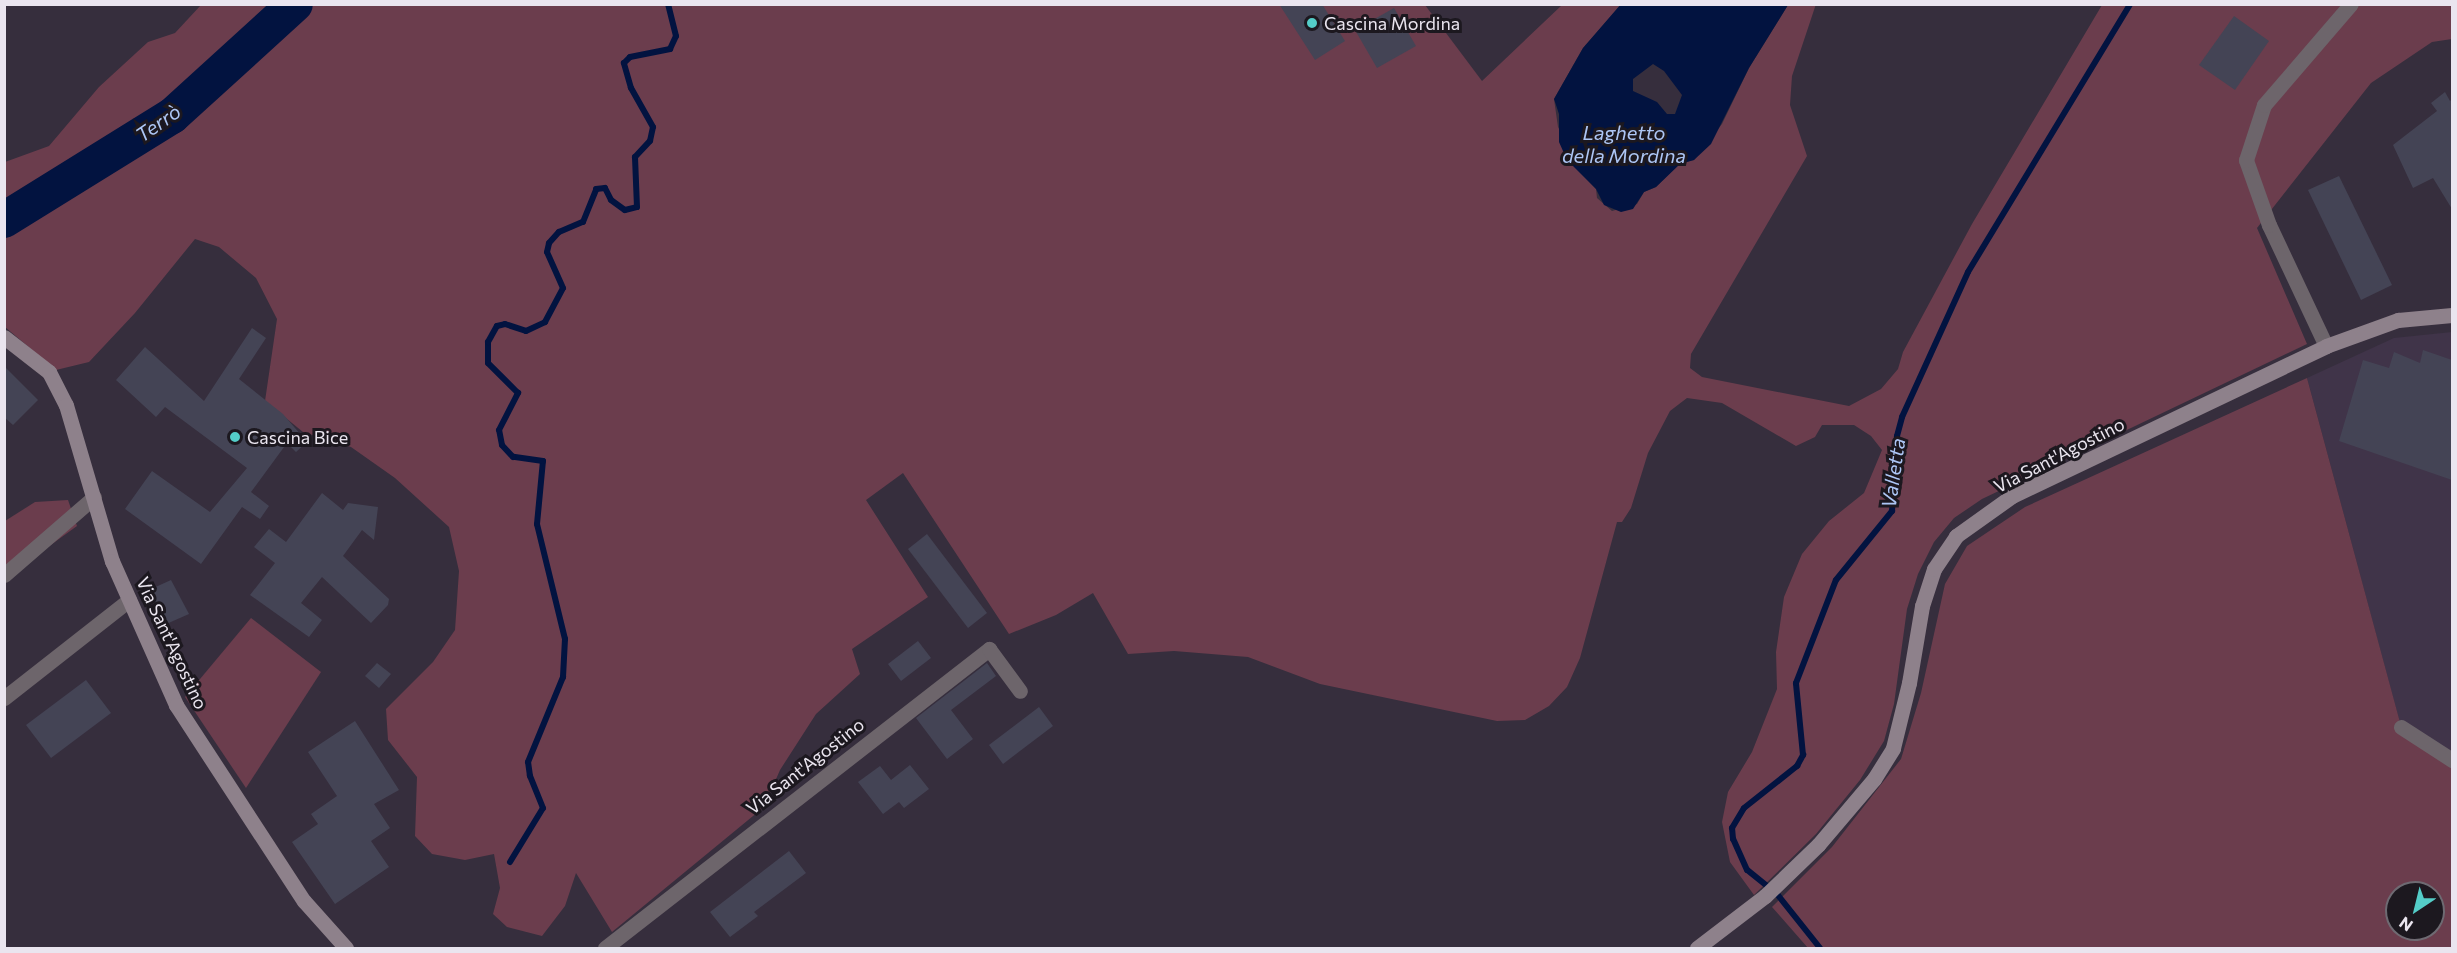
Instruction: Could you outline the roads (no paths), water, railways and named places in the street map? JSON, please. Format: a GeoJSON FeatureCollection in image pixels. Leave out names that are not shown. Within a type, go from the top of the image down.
{"type":"FeatureCollection","features":[{"type":"Feature","properties":{"kind":"street"},"geometry":{"type":"LineString","coordinates":[[2326,346],[2269,225],[2246,160],[2264,105],[2351,4]]}},
{"type":"Feature","properties":{"kind":"street","name":"Via Sant'Agostino"},"geometry":{"type":"LineString","coordinates":[[1697,948],[1766,896],[1853,806],[1893,748],[1909,683],[1922,606],[1934,569],[1956,536],[2012,496],[2326,346],[2398,320],[2452,315]]}},
{"type":"Feature","properties":{"kind":"street","name":"Via Sant'Agostino"},"geometry":{"type":"LineString","coordinates":[[4,337],[49,372],[66,405],[112,561],[176,705],[304,901],[346,948]]}},
{"type":"Feature","properties":{"kind":"street"},"geometry":{"type":"LineString","coordinates":[[4,575],[94,497]]}},
{"type":"Feature","properties":{"kind":"street"},"geometry":{"type":"LineString","coordinates":[[4,698],[129,600]]}},
{"type":"Feature","properties":{"kind":"street","name":"Via Sant'Agostino"},"geometry":{"type":"LineString","coordinates":[[605,948],[989,649],[1020,691]]}},
{"type":"Feature","properties":{"kind":"street"},"geometry":{"type":"LineString","coordinates":[[2402,726],[2452,760]]}},
{"type":"Feature","properties":{"kind":"water","name":"Laghetto della Mordina"},"geometry":{"type":"Polygon","coordinates":[[[1621,4],[1788,5],[1749,68],[1711,144],[1694,160],[1680,164],[1656,187],[1644,192],[1633,209],[1621,212],[1604,205],[1596,189],[1567,160],[1559,142],[1559,114],[1554,99],[1583,48],[1621,4]],[[1653,64],[1633,79],[1633,91],[1657,102],[1667,114],[1675,114],[1682,95],[1664,71],[1653,64]]]}},
{"type":"Feature","properties":{"kind":"waterway","name":"Terrò"},"geometry":{"type":"LineString","coordinates":[[4,220],[172,116],[295,4]]}},
{"type":"Feature","properties":{"kind":"waterway"},"geometry":{"type":"LineString","coordinates":[[510,862],[543,808],[530,776],[528,762],[563,677],[565,639],[537,524],[543,461],[513,457],[502,445],[499,430],[518,393],[488,363],[488,342],[497,326],[505,324],[526,331],[545,322],[563,288],[547,252],[549,243],[559,232],[583,222],[596,189],[605,188],[611,200],[625,210],[637,207],[635,157],[650,141],[653,127],[631,88],[624,63],[630,57],[670,49],[676,36],[668,4]]}},
{"type":"Feature","properties":{"kind":"waterway","name":"Valletta"},"geometry":{"type":"LineString","coordinates":[[1820,948],[1777,894],[1747,870],[1733,839],[1732,828],[1744,808],[1797,766],[1803,755],[1796,683],[1836,580],[1892,511],[1897,436],[1902,417],[1968,272],[2130,4]]}},
{"type":"Feature","properties":{"kind":"place","name":"Cascina Mordina"},"geometry":{"type":"Point","coordinates":[1312,23]}},
{"type":"Feature","properties":{"kind":"place","name":"Cascina Bice"},"geometry":{"type":"Point","coordinates":[235,437]}}]}
